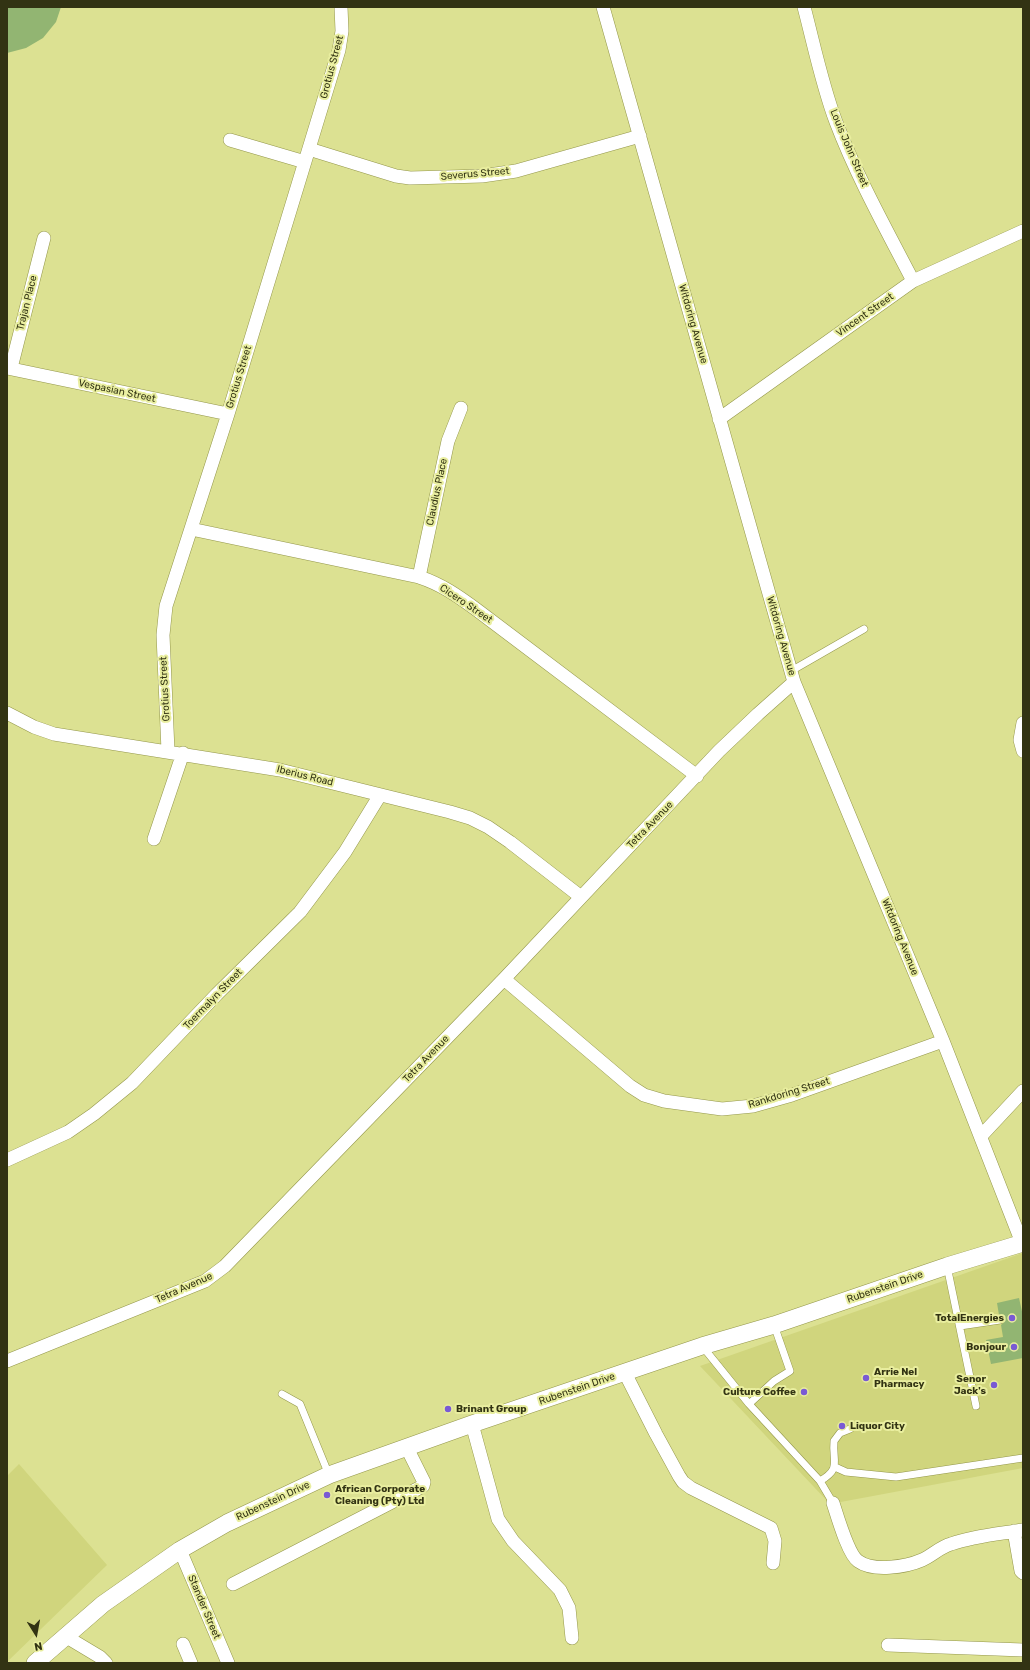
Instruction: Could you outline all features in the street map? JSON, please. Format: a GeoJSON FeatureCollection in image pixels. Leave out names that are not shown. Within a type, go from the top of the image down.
{"type":"FeatureCollection","features":[{"type":"Feature","properties":{"kind":"street","name":"Grotius Street"},"geometry":{"type":"LineString","coordinates":[[168,751],[163,636],[164,618],[173,583],[228,414],[339,50],[342,31],[341,7]]}},
{"type":"Feature","properties":{"kind":"street","name":"Witdoring Avenue"},"geometry":{"type":"LineString","coordinates":[[603,7],[793,676],[943,1041],[1023,1243]]}},
{"type":"Feature","properties":{"kind":"street","name":"Louis John Street"},"geometry":{"type":"LineString","coordinates":[[804,7],[826,90],[836,121],[856,168],[913,281]]}},
{"type":"Feature","properties":{"kind":"street","name":"Severus Street"},"geometry":{"type":"LineString","coordinates":[[309,149],[396,176],[410,178],[440,178],[482,176],[516,171],[640,136]]}},
{"type":"Feature","properties":{"kind":"street"},"geometry":{"type":"LineString","coordinates":[[230,140],[305,162]]}},
{"type":"Feature","properties":{"kind":"street","name":"Vincent Street"},"geometry":{"type":"LineString","coordinates":[[719,419],[913,281],[1023,231]]}},
{"type":"Feature","properties":{"kind":"street","name":"Trajan Place"},"geometry":{"type":"LineString","coordinates":[[9,368],[44,238]]}},
{"type":"Feature","properties":{"kind":"street","name":"Vespasian Street"},"geometry":{"type":"LineString","coordinates":[[9,368],[228,414]]}},
{"type":"Feature","properties":{"kind":"street","name":"Claudius Place"},"geometry":{"type":"LineString","coordinates":[[419,577],[448,441],[460,408]]}},
{"type":"Feature","properties":{"kind":"street","name":"Cicero Street"},"geometry":{"type":"LineString","coordinates":[[191,528],[419,577],[434,582],[461,598],[697,776]]}},
{"type":"Feature","properties":{"kind":"street","name":"Tetra Avenue"},"geometry":{"type":"LineString","coordinates":[[7,1361],[205,1281],[225,1266],[504,979],[793,676]]}},
{"type":"Feature","properties":{"kind":"street","name":"Iberius Road"},"geometry":{"type":"LineString","coordinates":[[7,713],[34,727],[54,734],[183,753],[280,770],[470,818],[488,827],[510,842],[581,897]]}},
{"type":"Feature","properties":{"kind":"street"},"geometry":{"type":"LineString","coordinates":[[1023,723],[1020,740],[1023,751]]}},
{"type":"Feature","properties":{"kind":"street"},"geometry":{"type":"LineString","coordinates":[[154,839],[183,753]]}},
{"type":"Feature","properties":{"kind":"street","name":"Toermalyn Street"},"geometry":{"type":"LineString","coordinates":[[7,1160],[68,1132],[94,1114],[132,1083],[217,994],[300,912],[345,852],[380,795]]}},
{"type":"Feature","properties":{"kind":"street","name":"Rankdoring Street"},"geometry":{"type":"LineString","coordinates":[[504,979],[630,1086],[644,1095],[664,1101],[696,1106],[722,1109],[753,1106],[792,1095],[943,1041]]}},
{"type":"Feature","properties":{"kind":"street"},"geometry":{"type":"LineString","coordinates":[[981,1136],[1023,1091]]}},
{"type":"Feature","properties":{"kind":"street","name":"Rubenstein Drive"},"geometry":{"type":"LineString","coordinates":[[35,1663],[102,1604],[180,1550],[227,1522],[329,1475],[472,1424],[702,1346],[774,1325],[947,1266],[1023,1243]]}},
{"type":"Feature","properties":{"kind":"street"},"geometry":{"type":"LineString","coordinates":[[625,1373],[656,1434],[683,1482],[691,1488],[771,1528],[774,1540],[773,1563]]}},
{"type":"Feature","properties":{"kind":"street"},"geometry":{"type":"LineString","coordinates":[[472,1424],[498,1519],[513,1541],[560,1590],[569,1608],[572,1638]]}},
{"type":"Feature","properties":{"kind":"street"},"geometry":{"type":"LineString","coordinates":[[233,1584],[423,1486],[424,1482],[407,1448]]}},
{"type":"Feature","properties":{"kind":"street"},"geometry":{"type":"LineString","coordinates":[[833,1503],[851,1552],[857,1561],[880,1568],[914,1563],[923,1559],[939,1548],[951,1544],[1018,1530],[1021,1571],[1023,1573]]}},
{"type":"Feature","properties":{"kind":"street","name":"Stander Street"},"geometry":{"type":"LineString","coordinates":[[180,1550],[228,1663]]}},
{"type":"Feature","properties":{"kind":"street"},"geometry":{"type":"LineString","coordinates":[[66,1636],[100,1657],[106,1663]]}},
{"type":"Feature","properties":{"kind":"street"},"geometry":{"type":"LineString","coordinates":[[183,1644],[191,1663]]}},
{"type":"Feature","properties":{"kind":"street"},"geometry":{"type":"LineString","coordinates":[[888,1645],[1023,1650]]}},
{"type":"Feature","properties":{"kind":"lane"},"geometry":{"type":"LineString","coordinates":[[793,676],[864,629]]}},
{"type":"Feature","properties":{"kind":"lane"},"geometry":{"type":"LineString","coordinates":[[947,1266],[976,1406]]}},
{"type":"Feature","properties":{"kind":"lane"},"geometry":{"type":"LineString","coordinates":[[960,1326],[1000,1320]]}},
{"type":"Feature","properties":{"kind":"lane"},"geometry":{"type":"LineString","coordinates":[[749,1404],[774,1381],[790,1371],[774,1325]]}},
{"type":"Feature","properties":{"kind":"lane"},"geometry":{"type":"LineString","coordinates":[[702,1346],[749,1404],[820,1481],[833,1503]]}},
{"type":"Feature","properties":{"kind":"lane"},"geometry":{"type":"LineString","coordinates":[[282,1394],[300,1404],[329,1475]]}},
{"type":"Feature","properties":{"kind":"lane"},"geometry":{"type":"LineString","coordinates":[[820,1481],[831,1475],[835,1467],[834,1441],[840,1433],[850,1429]]}},
{"type":"Feature","properties":{"kind":"lane"},"geometry":{"type":"LineString","coordinates":[[835,1467],[846,1472],[896,1477],[1023,1458]]}},
{"type":"Feature","properties":{"kind":"shaded area"},"geometry":{"type":"Polygon","coordinates":[[[1023,1253],[1023,1468],[830,1504],[700,1366],[1023,1253]]]}},
{"type":"Feature","properties":{"kind":"shaded area"},"geometry":{"type":"Polygon","coordinates":[[[19,1464],[107,1565],[7,1662],[7,1476],[19,1464]]]}},
{"type":"Feature","properties":{"kind":"building"},"geometry":{"type":"Polygon","coordinates":[[[7,7],[61,7],[56,22],[43,38],[26,48],[7,53],[7,7]]]}},
{"type":"Feature","properties":{"kind":"building"},"geometry":{"type":"Polygon","coordinates":[[[1019,1298],[1023,1316],[1023,1358],[991,1364],[986,1340],[1003,1337],[1001,1325],[1005,1319],[999,1315],[997,1303],[1019,1298]]]}},
{"type":"Feature","properties":{"kind":"place","name":"TotalEnergies"},"geometry":{"type":"Point","coordinates":[1012,1318]}},
{"type":"Feature","properties":{"kind":"place","name":"Bonjour"},"geometry":{"type":"Point","coordinates":[1014,1347]}},
{"type":"Feature","properties":{"kind":"place","name":"Arrie Nel Pharmacy"},"geometry":{"type":"Point","coordinates":[866,1378]}},
{"type":"Feature","properties":{"kind":"place","name":"Senor Jack's"},"geometry":{"type":"Point","coordinates":[994,1385]}},
{"type":"Feature","properties":{"kind":"place","name":"Culture Coffee"},"geometry":{"type":"Point","coordinates":[804,1392]}},
{"type":"Feature","properties":{"kind":"place","name":"Brinant Group"},"geometry":{"type":"Point","coordinates":[448,1409]}},
{"type":"Feature","properties":{"kind":"place","name":"Liquor City"},"geometry":{"type":"Point","coordinates":[842,1426]}},
{"type":"Feature","properties":{"kind":"place","name":"African Corporate Cleaning (Pty) Ltd"},"geometry":{"type":"Point","coordinates":[327,1495]}}]}
